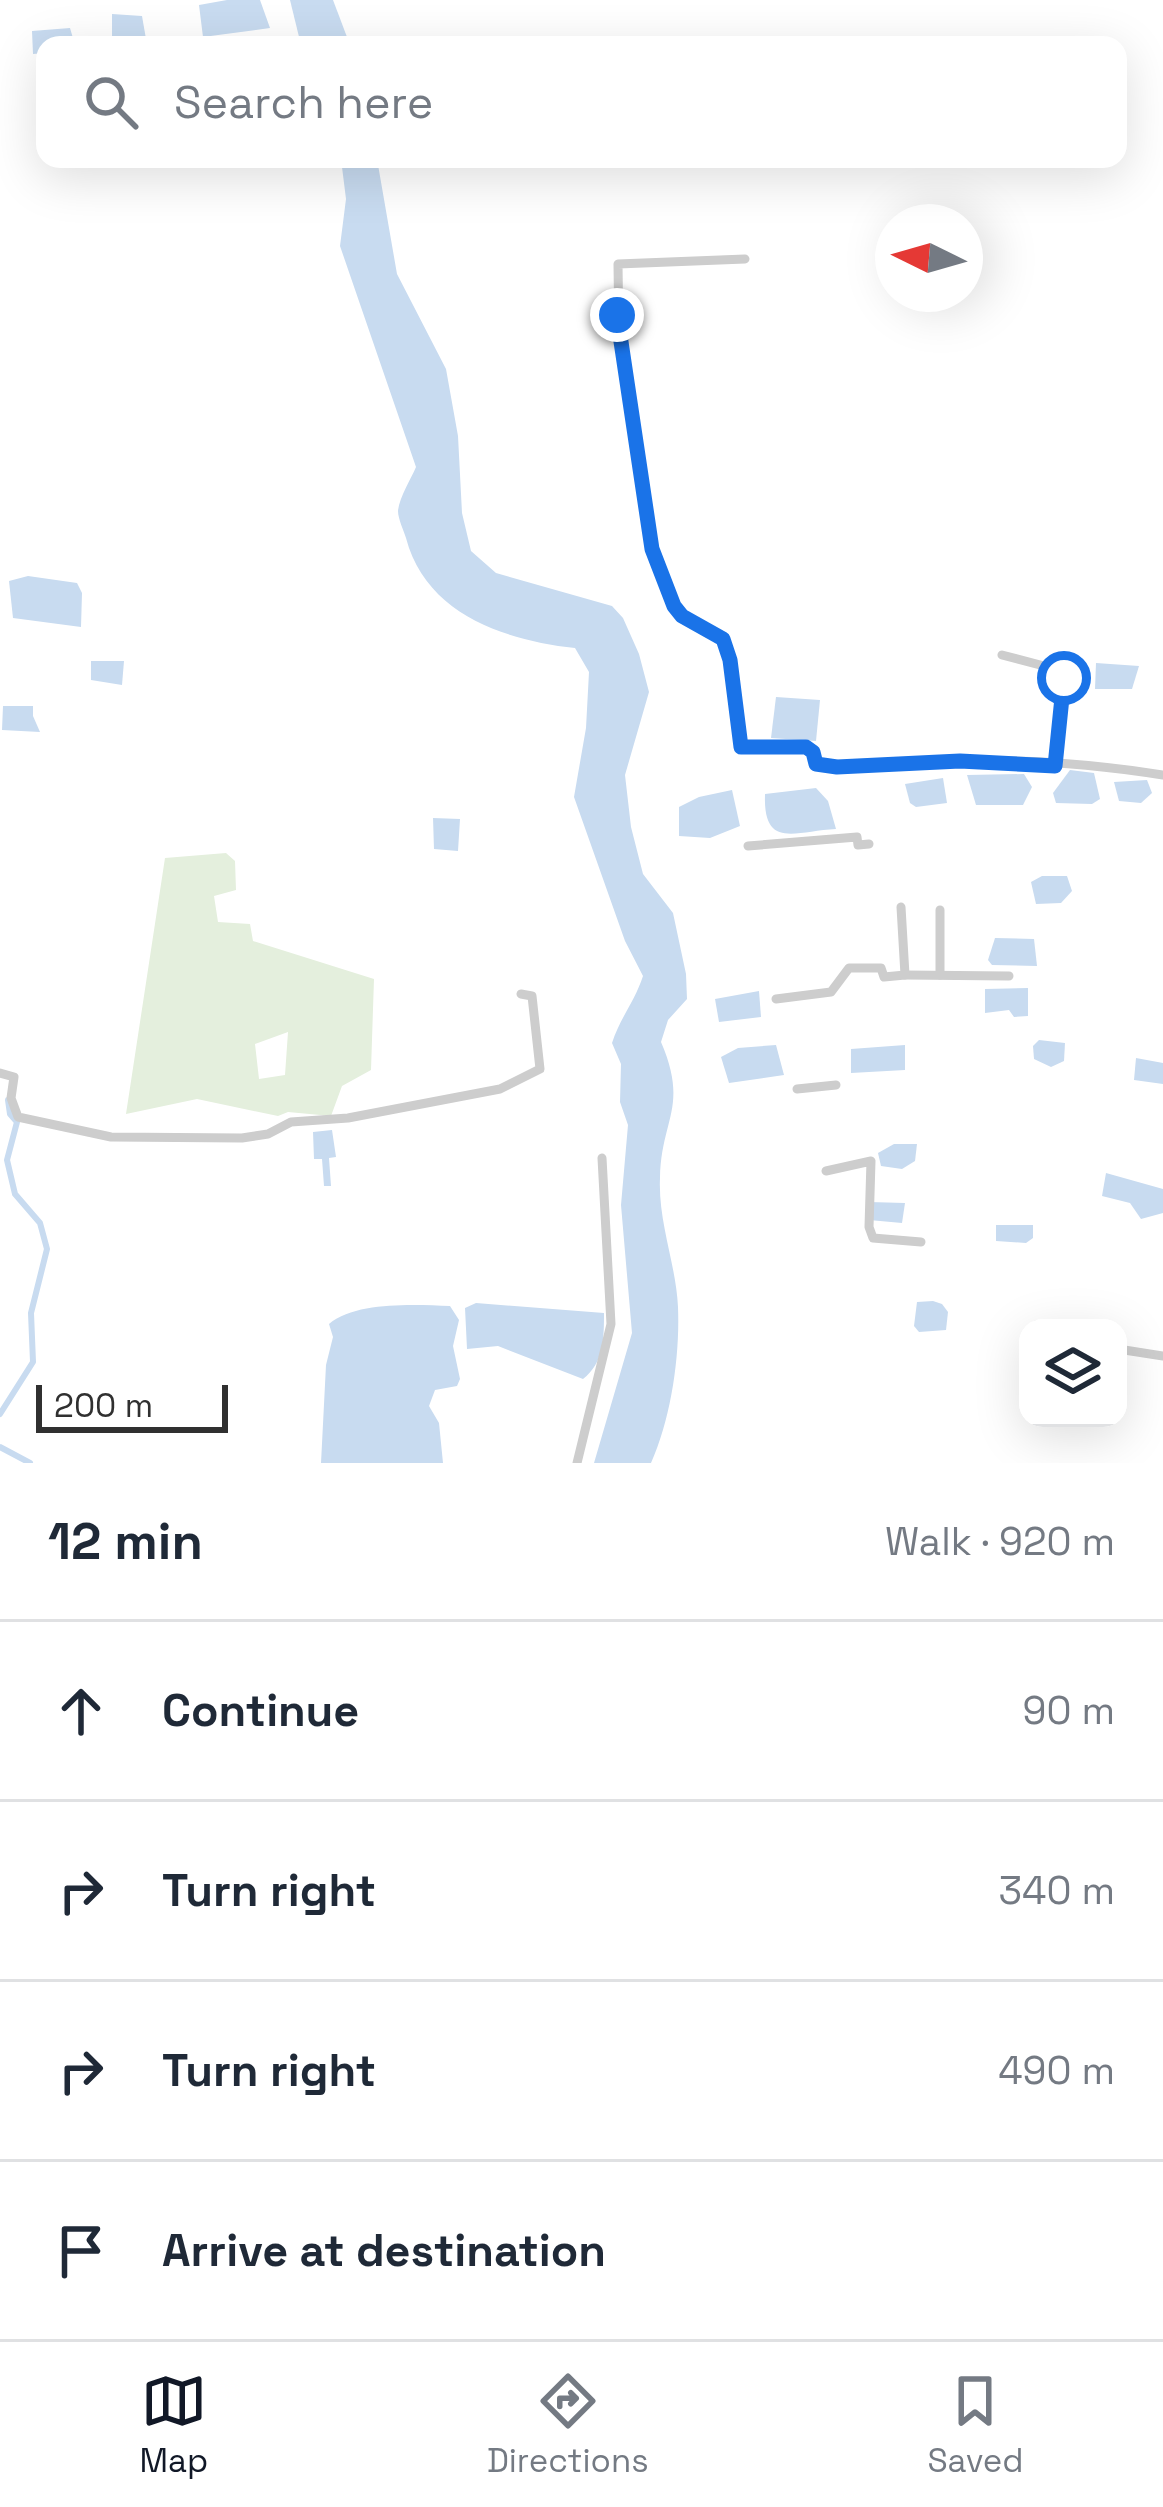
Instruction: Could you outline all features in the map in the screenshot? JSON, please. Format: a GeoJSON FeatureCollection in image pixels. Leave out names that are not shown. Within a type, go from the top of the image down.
{"type":"FeatureCollection","features":[{"type":"Feature","properties":{"kind":"street"},"geometry":{"type":"LineString","coordinates":[[745,259],[618,264],[623,370],[648,530],[665,584],[682,616],[723,639],[741,747],[806,747],[816,764],[837,767],[960,761],[1163,776]]}},
{"type":"Feature","properties":{"kind":"street"},"geometry":{"type":"LineString","coordinates":[[1002,655],[1063,670],[1055,766]]}},
{"type":"Feature","properties":{"kind":"street"},"geometry":{"type":"LineString","coordinates":[[748,846],[857,837],[858,845],[869,844]]}},
{"type":"Feature","properties":{"kind":"street"},"geometry":{"type":"LineString","coordinates":[[901,908],[905,975]]}},
{"type":"Feature","properties":{"kind":"street"},"geometry":{"type":"LineString","coordinates":[[940,910],[940,975]]}},
{"type":"Feature","properties":{"kind":"street"},"geometry":{"type":"LineString","coordinates":[[776,999],[831,992],[849,968],[881,968],[884,977],[1009,976]]}},
{"type":"Feature","properties":{"kind":"street"},"geometry":{"type":"LineString","coordinates":[[0,1073],[14,1077],[11,1098],[18,1117],[111,1137],[242,1138],[291,1122],[348,1118],[500,1089],[540,1069],[532,997],[521,994]]}},
{"type":"Feature","properties":{"kind":"street"},"geometry":{"type":"LineString","coordinates":[[797,1089],[836,1085]]}},
{"type":"Feature","properties":{"kind":"street"},"geometry":{"type":"LineString","coordinates":[[577,1463],[611,1324],[602,1158]]}},
{"type":"Feature","properties":{"kind":"street"},"geometry":{"type":"LineString","coordinates":[[826,1171],[871,1161],[868,1227],[873,1238],[921,1242]]}},
{"type":"Feature","properties":{"kind":"street"},"geometry":{"type":"LineString","coordinates":[[1127,1350],[1163,1356]]}},
{"type":"Feature","properties":{"kind":"green space"},"geometry":{"type":"Polygon","coordinates":[[[226,853],[235,861],[236,890],[214,896],[218,922],[250,924],[253,941],[374,979],[371,1070],[342,1086],[331,1116],[288,1112],[278,1116],[197,1099],[126,1114],[165,858],[226,853]],[[288,1032],[255,1044],[259,1079],[285,1075],[288,1032]]]}},
{"type":"Feature","properties":{"kind":"water"},"geometry":{"type":"Polygon","coordinates":[[[260,0],[270,28],[203,36],[199,5],[260,0]]]}},
{"type":"Feature","properties":{"kind":"water"},"geometry":{"type":"Polygon","coordinates":[[[290,0],[333,0],[347,36],[299,36],[290,0]]]}},
{"type":"Feature","properties":{"kind":"water"},"geometry":{"type":"Polygon","coordinates":[[[112,14],[142,16],[145,36],[112,36],[112,14]]]}},
{"type":"Feature","properties":{"kind":"water"},"geometry":{"type":"Polygon","coordinates":[[[70,28],[72,36],[36,36],[33,54],[32,31],[70,28]]]}},
{"type":"Feature","properties":{"kind":"water"},"geometry":{"type":"Polygon","coordinates":[[[342,168],[379,168],[397,274],[446,369],[458,436],[462,513],[471,551],[496,573],[612,606],[623,618],[639,654],[649,692],[625,775],[631,827],[643,874],[673,913],[687,999],[668,1020],[661,1042],[673,1098],[661,1158],[660,1194],[677,1291],[678,1326],[669,1407],[651,1463],[594,1463],[632,1333],[621,1205],[628,1125],[620,1102],[621,1064],[612,1043],[643,976],[625,941],[574,797],[586,728],[589,672],[575,648],[521,638],[471,618],[431,586],[416,564],[398,511],[416,467],[340,246],[346,199],[342,168]]]}},
{"type":"Feature","properties":{"kind":"water"},"geometry":{"type":"Polygon","coordinates":[[[28,576],[77,583],[82,593],[81,627],[13,618],[9,581],[28,576]]]}},
{"type":"Feature","properties":{"kind":"water"},"geometry":{"type":"Polygon","coordinates":[[[91,661],[124,661],[122,685],[91,680],[91,661]]]}},
{"type":"Feature","properties":{"kind":"water"},"geometry":{"type":"Polygon","coordinates":[[[1096,663],[1139,666],[1132,689],[1095,689],[1096,663]]]}},
{"type":"Feature","properties":{"kind":"water"},"geometry":{"type":"Polygon","coordinates":[[[776,697],[820,700],[816,741],[771,738],[776,697]]]}},
{"type":"Feature","properties":{"kind":"water"},"geometry":{"type":"Polygon","coordinates":[[[3,706],[33,706],[40,732],[2,730],[3,706]]]}},
{"type":"Feature","properties":{"kind":"water"},"geometry":{"type":"Polygon","coordinates":[[[1070,770],[1094,773],[1100,799],[1092,804],[1056,803],[1053,793],[1070,770]]]}},
{"type":"Feature","properties":{"kind":"water"},"geometry":{"type":"Polygon","coordinates":[[[1024,774],[1032,787],[1023,805],[976,805],[967,775],[1024,774]]]}},
{"type":"Feature","properties":{"kind":"water"},"geometry":{"type":"Polygon","coordinates":[[[943,778],[947,803],[916,807],[910,803],[905,784],[943,778]]]}},
{"type":"Feature","properties":{"kind":"water"},"geometry":{"type":"Polygon","coordinates":[[[1147,780],[1152,793],[1141,803],[1119,801],[1114,782],[1147,780]]]}},
{"type":"Feature","properties":{"kind":"water"},"geometry":{"type":"Polygon","coordinates":[[[816,788],[828,801],[836,829],[795,834],[776,830],[769,823],[765,794],[816,788]]]}},
{"type":"Feature","properties":{"kind":"water"},"geometry":{"type":"Polygon","coordinates":[[[732,790],[740,826],[710,838],[679,836],[679,807],[732,790]]]}},
{"type":"Feature","properties":{"kind":"water"},"geometry":{"type":"Polygon","coordinates":[[[433,818],[460,819],[458,851],[434,849],[433,818]]]}},
{"type":"Feature","properties":{"kind":"water"},"geometry":{"type":"Polygon","coordinates":[[[1042,876],[1067,876],[1072,891],[1061,903],[1036,904],[1031,882],[1042,876]]]}},
{"type":"Feature","properties":{"kind":"water"},"geometry":{"type":"Polygon","coordinates":[[[995,938],[1034,939],[1037,966],[992,965],[988,960],[995,938]]]}},
{"type":"Feature","properties":{"kind":"water"},"geometry":{"type":"Polygon","coordinates":[[[1028,988],[1028,1016],[1014,1017],[1009,1010],[985,1013],[985,989],[1028,988]]]}},
{"type":"Feature","properties":{"kind":"water"},"geometry":{"type":"Polygon","coordinates":[[[759,991],[761,1017],[719,1022],[715,999],[759,991]]]}},
{"type":"Feature","properties":{"kind":"water"},"geometry":{"type":"Polygon","coordinates":[[[1039,1040],[1065,1043],[1064,1061],[1051,1067],[1034,1059],[1033,1046],[1039,1040]]]}},
{"type":"Feature","properties":{"kind":"water"},"geometry":{"type":"Polygon","coordinates":[[[776,1045],[784,1075],[729,1083],[721,1057],[738,1048],[776,1045]]]}},
{"type":"Feature","properties":{"kind":"water"},"geometry":{"type":"Polygon","coordinates":[[[905,1045],[905,1070],[851,1073],[851,1049],[905,1045]]]}},
{"type":"Feature","properties":{"kind":"water"},"geometry":{"type":"Polygon","coordinates":[[[1136,1058],[1163,1063],[1163,1084],[1134,1080],[1136,1058]]]}},
{"type":"Feature","properties":{"kind":"water"},"geometry":{"type":"Polygon","coordinates":[[[332,1130],[336,1157],[329,1158],[331,1186],[324,1186],[322,1159],[314,1159],[313,1132],[332,1130]]]}},
{"type":"Feature","properties":{"kind":"water"},"geometry":{"type":"Polygon","coordinates":[[[894,1144],[917,1144],[915,1161],[902,1169],[881,1166],[878,1153],[894,1144]]]}},
{"type":"Feature","properties":{"kind":"water"},"geometry":{"type":"Polygon","coordinates":[[[1106,1173],[1163,1189],[1163,1213],[1141,1219],[1130,1203],[1102,1196],[1106,1173]]]}},
{"type":"Feature","properties":{"kind":"water"},"geometry":{"type":"Polygon","coordinates":[[[869,1202],[905,1203],[902,1223],[869,1220],[869,1202]]]}},
{"type":"Feature","properties":{"kind":"water"},"geometry":{"type":"Polygon","coordinates":[[[996,1225],[1033,1225],[1033,1238],[1026,1243],[996,1241],[996,1225]]]}},
{"type":"Feature","properties":{"kind":"water"},"geometry":{"type":"Polygon","coordinates":[[[933,1301],[948,1312],[946,1330],[919,1332],[914,1326],[917,1302],[933,1301]]]}},
{"type":"Feature","properties":{"kind":"water"},"geometry":{"type":"Polygon","coordinates":[[[476,1303],[604,1313],[599,1358],[583,1379],[498,1346],[467,1349],[465,1308],[476,1303]]]}},
{"type":"Feature","properties":{"kind":"water"},"geometry":{"type":"Polygon","coordinates":[[[450,1306],[459,1320],[453,1346],[460,1379],[457,1386],[435,1390],[429,1406],[439,1423],[443,1463],[321,1463],[326,1365],[333,1337],[329,1324],[370,1308],[450,1306]]]}},
{"type":"Feature","properties":{"kind":"waterway"},"geometry":{"type":"LineString","coordinates":[[0,1414],[33,1362],[31,1313],[47,1249],[40,1223],[15,1194],[7,1160],[17,1122],[8,1100]]}},
{"type":"Feature","properties":{"kind":"waterway"},"geometry":{"type":"LineString","coordinates":[[0,1447],[30,1463]]}},
{"type":"Feature","properties":{"kind":"route"},"geometry":{"type":"LineString","coordinates":[[617,315],[652,549],[674,606],[682,616],[723,639],[741,747],[806,747],[816,764],[837,767],[960,761],[1055,766],[1064,678]]}}]}
